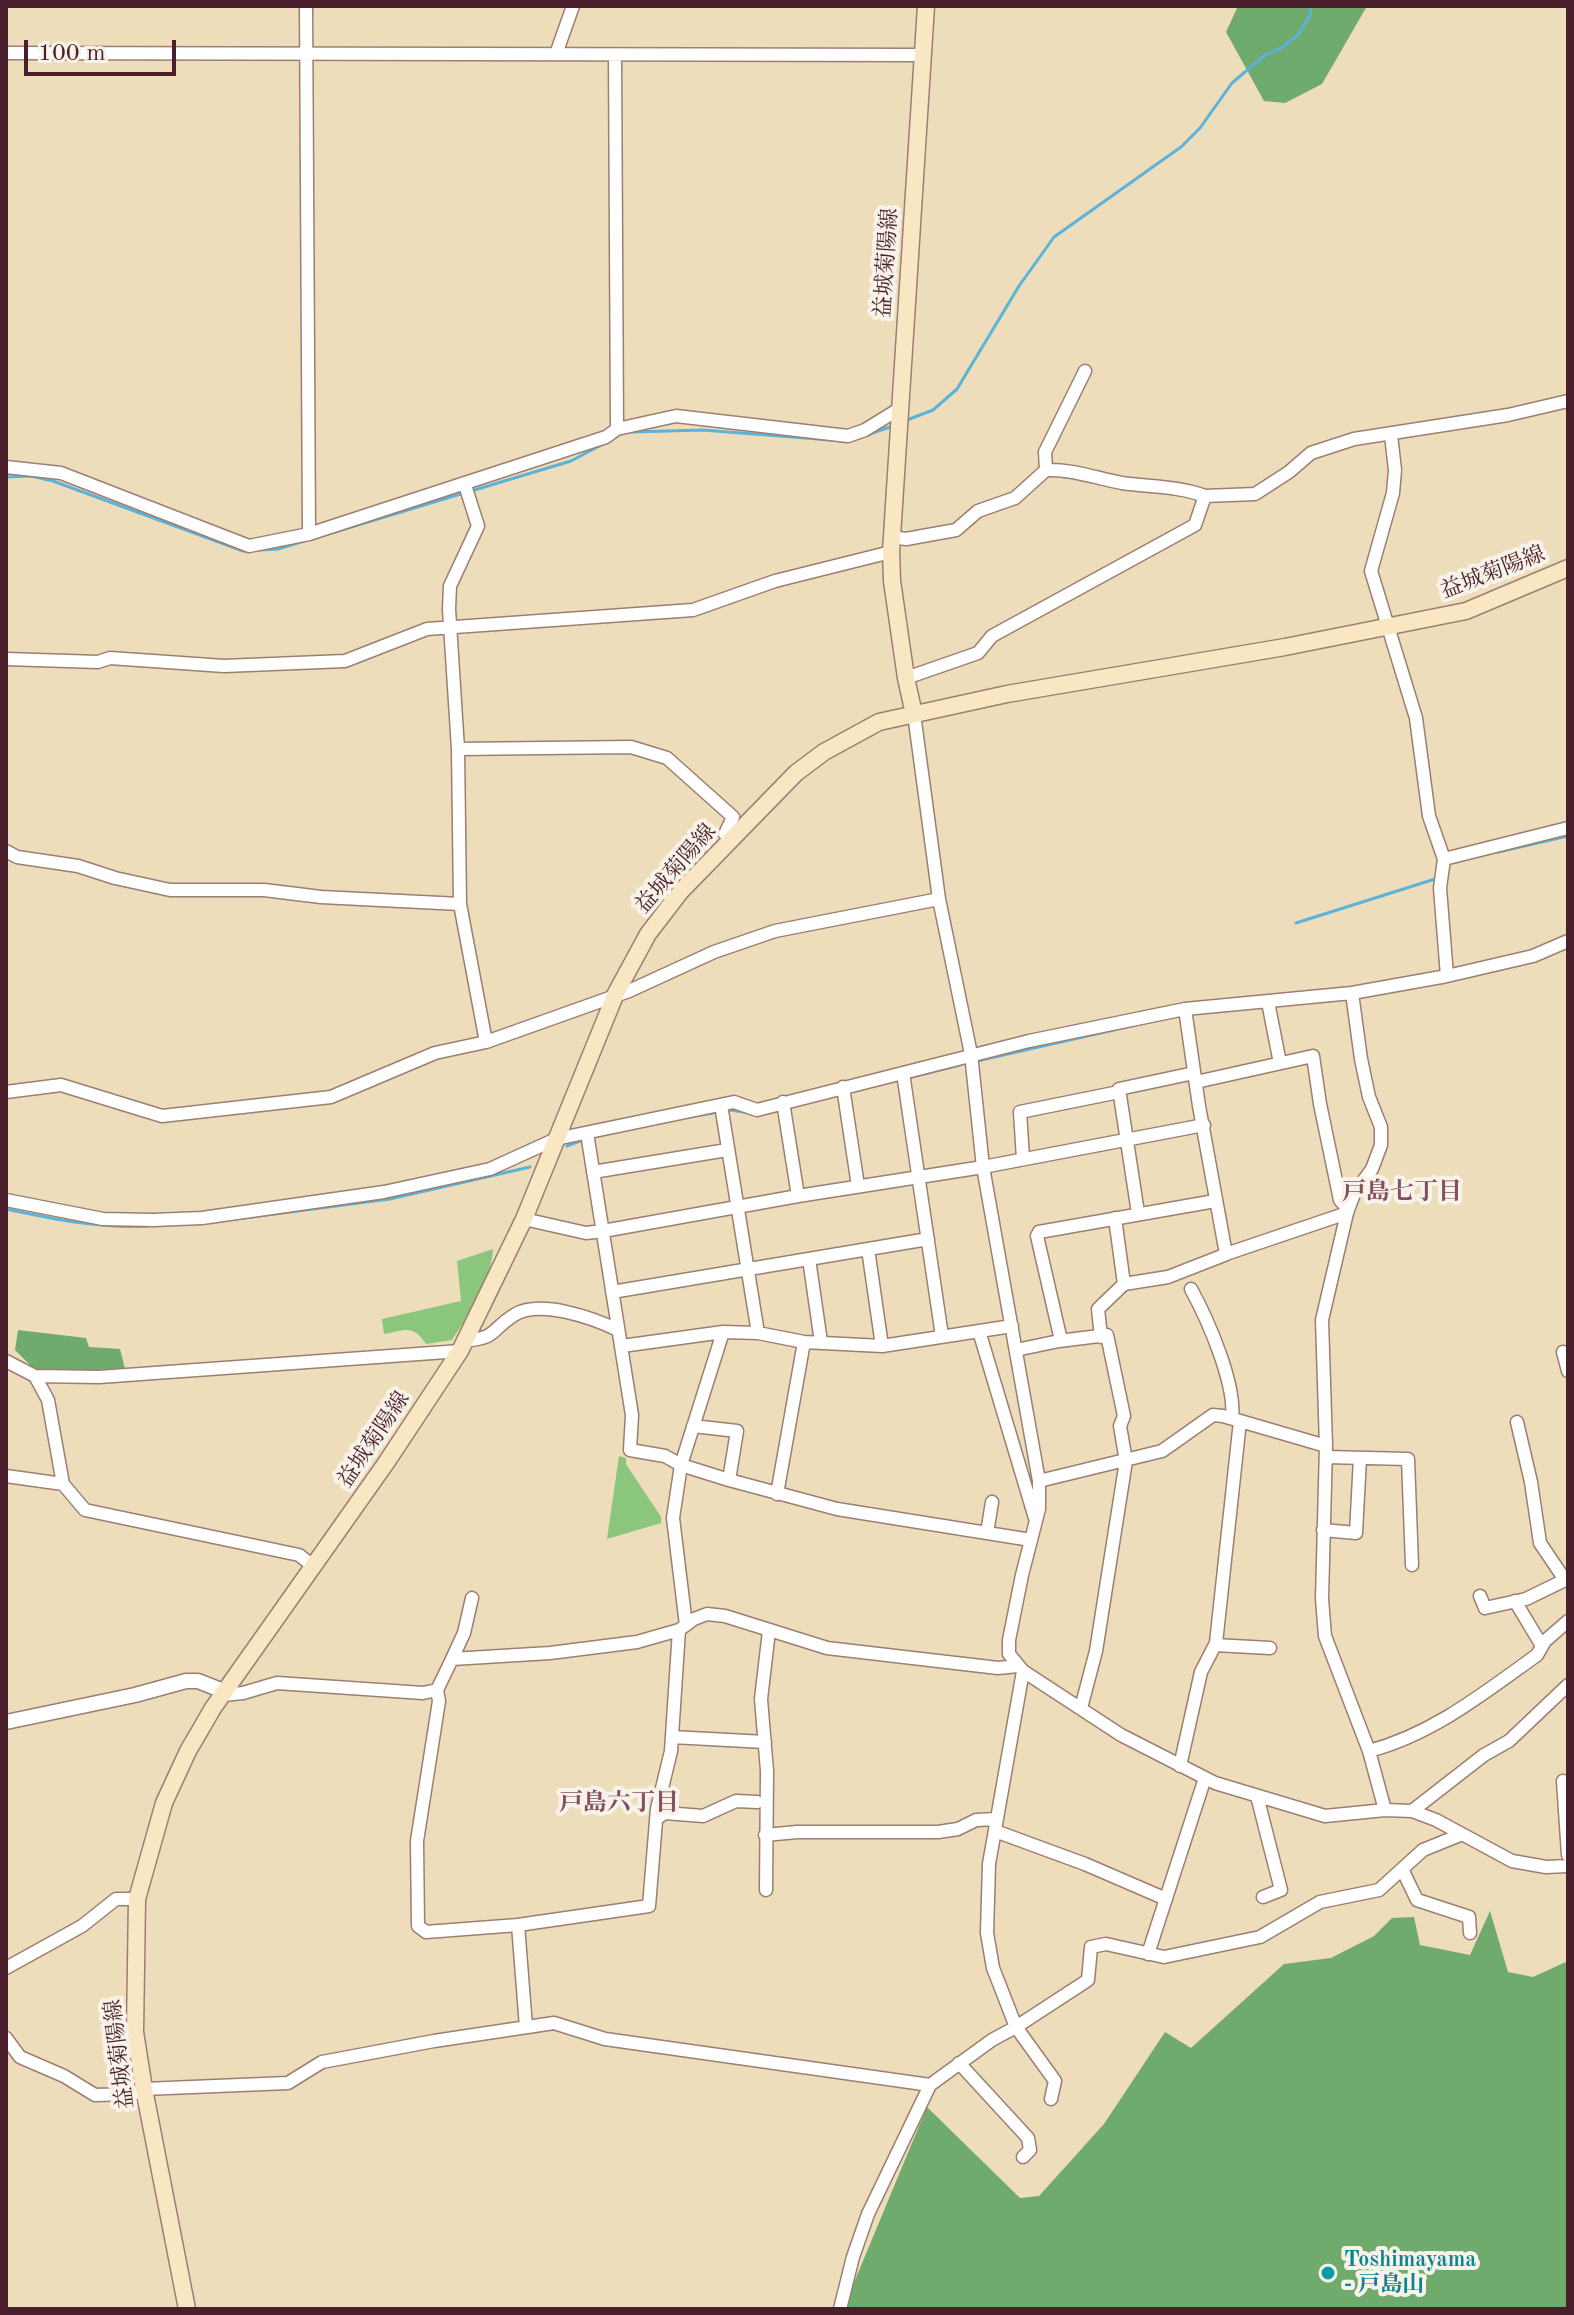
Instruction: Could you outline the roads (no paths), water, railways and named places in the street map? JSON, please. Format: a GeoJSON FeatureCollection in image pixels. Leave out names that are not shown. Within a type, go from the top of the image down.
{"type":"FeatureCollection","features":[{"type":"Feature","properties":{"kind":"main road","name":"益城菊陽線"},"geometry":{"type":"LineString","coordinates":[[914,714],[892,581],[891,544],[926,6]]}},
{"type":"Feature","properties":{"kind":"main road","name":"益城菊陽線"},"geometry":{"type":"LineString","coordinates":[[187,2309],[144,2089],[134,2005],[137,1899],[164,1803],[188,1751],[224,1693],[386,1463],[463,1346],[524,1219],[616,993],[648,934],[666,910],[796,773],[824,752],[879,722],[1007,694],[1466,611],[1568,568]]}},
{"type":"Feature","properties":{"kind":"street"},"geometry":{"type":"LineString","coordinates":[[306,6],[309,534]]}},
{"type":"Feature","properties":{"kind":"street"},"geometry":{"type":"LineString","coordinates":[[556,54],[573,6]]}},
{"type":"Feature","properties":{"kind":"street"},"geometry":{"type":"LineString","coordinates":[[6,53],[923,55]]}},
{"type":"Feature","properties":{"kind":"street"},"geometry":{"type":"LineString","coordinates":[[615,55],[617,429]]}},
{"type":"Feature","properties":{"kind":"street"},"geometry":{"type":"LineString","coordinates":[[1046,470],[1045,452],[1085,371]]}},
{"type":"Feature","properties":{"kind":"street"},"geometry":{"type":"LineString","coordinates":[[6,659],[98,662],[110,658],[224,666],[318,663],[345,661],[427,629],[693,610],[906,539],[956,530],[978,511],[1015,498],[1046,470],[1083,473],[1122,483],[1192,491],[1205,496],[1255,494],[1311,453],[1354,439],[1508,415],[1568,401]]}},
{"type":"Feature","properties":{"kind":"street"},"geometry":{"type":"LineString","coordinates":[[6,467],[61,473],[249,546],[309,534],[467,491],[606,437],[617,429],[676,416],[848,436],[899,420]]}},
{"type":"Feature","properties":{"kind":"street"},"geometry":{"type":"LineString","coordinates":[[1391,435],[1395,470],[1393,493],[1371,571],[1416,718],[1429,816],[1444,859],[1440,888],[1447,976]]}},
{"type":"Feature","properties":{"kind":"street"},"geometry":{"type":"LineString","coordinates":[[467,491],[478,526],[450,586],[449,629],[458,749],[460,904],[486,1042]]}},
{"type":"Feature","properties":{"kind":"street"},"geometry":{"type":"LineString","coordinates":[[906,678],[978,653],[992,636],[1195,525],[1205,496]]}},
{"type":"Feature","properties":{"kind":"street"},"geometry":{"type":"LineString","coordinates":[[914,714],[939,899],[971,1054],[983,1167],[1039,1481],[1039,1509],[1009,1640],[1009,1654],[1020,1668],[1121,1735],[1205,1778],[1325,1816],[1385,1810],[1412,1811],[1436,1820],[1512,1861],[1546,1867],[1568,1866]]}},
{"type":"Feature","properties":{"kind":"street"},"geometry":{"type":"LineString","coordinates":[[458,749],[631,747],[667,758],[733,817],[725,834],[731,839]]}},
{"type":"Feature","properties":{"kind":"street"},"geometry":{"type":"LineString","coordinates":[[1444,859],[1568,828]]}},
{"type":"Feature","properties":{"kind":"street"},"geometry":{"type":"LineString","coordinates":[[6,851],[17,857],[78,866],[170,890],[264,890],[321,897],[460,904]]}},
{"type":"Feature","properties":{"kind":"street"},"geometry":{"type":"LineString","coordinates":[[6,1092],[61,1085],[162,1116],[331,1097],[435,1053],[486,1042],[616,993],[629,991],[714,952],[775,931],[939,899]]}},
{"type":"Feature","properties":{"kind":"street"},"geometry":{"type":"LineString","coordinates":[[6,1200],[103,1219],[202,1218],[384,1192],[490,1169],[556,1139],[734,1102],[757,1110],[971,1054],[1185,1009],[1352,993],[1447,976],[1533,956],[1568,941]]}},
{"type":"Feature","properties":{"kind":"street"},"geometry":{"type":"LineString","coordinates":[[1352,993],[1369,1097],[1381,1127],[1378,1156],[1347,1211],[1322,1320],[1326,1452],[1322,1599],[1325,1636],[1369,1751],[1385,1810]]}},
{"type":"Feature","properties":{"kind":"street"},"geometry":{"type":"LineString","coordinates":[[1268,1002],[1280,1063]]}},
{"type":"Feature","properties":{"kind":"street"},"geometry":{"type":"LineString","coordinates":[[1185,1009],[1215,1201],[1227,1254]]}},
{"type":"Feature","properties":{"kind":"street"},"geometry":{"type":"LineString","coordinates":[[1138,1213],[1120,1087],[1195,1078],[1313,1056],[1340,1200],[1347,1211]]}},
{"type":"Feature","properties":{"kind":"street"},"geometry":{"type":"LineString","coordinates":[[903,1073],[942,1336]]}},
{"type":"Feature","properties":{"kind":"street"},"geometry":{"type":"LineString","coordinates":[[843,1087],[858,1186]]}},
{"type":"Feature","properties":{"kind":"street"},"geometry":{"type":"LineString","coordinates":[[1023,1159],[1020,1112],[1119,1092]]}},
{"type":"Feature","properties":{"kind":"street"},"geometry":{"type":"LineString","coordinates":[[783,1102],[798,1196]]}},
{"type":"Feature","properties":{"kind":"street"},"geometry":{"type":"LineString","coordinates":[[721,1105],[758,1333]]}},
{"type":"Feature","properties":{"kind":"street"},"geometry":{"type":"LineString","coordinates":[[524,1219],[586,1233],[603,1231],[983,1167],[1204,1125]]}},
{"type":"Feature","properties":{"kind":"street"},"geometry":{"type":"LineString","coordinates":[[587,1133],[632,1415],[630,1450],[665,1456],[681,1465],[729,1480],[837,1509],[1031,1540]]}},
{"type":"Feature","properties":{"kind":"street"},"geometry":{"type":"LineString","coordinates":[[593,1172],[727,1150]]}},
{"type":"Feature","properties":{"kind":"street"},"geometry":{"type":"LineString","coordinates":[[1059,1341],[1037,1236],[1039,1232],[1215,1201]]}},
{"type":"Feature","properties":{"kind":"street"},"geometry":{"type":"LineString","coordinates":[[1101,1337],[1098,1309],[1124,1284],[1168,1277],[1347,1211]]}},
{"type":"Feature","properties":{"kind":"street"},"geometry":{"type":"LineString","coordinates":[[1115,1218],[1124,1284]]}},
{"type":"Feature","properties":{"kind":"street"},"geometry":{"type":"LineString","coordinates":[[612,1292],[928,1239]]}},
{"type":"Feature","properties":{"kind":"street"},"geometry":{"type":"LineString","coordinates":[[868,1249],[882,1346]]}},
{"type":"Feature","properties":{"kind":"street"},"geometry":{"type":"LineString","coordinates":[[809,1259],[821,1342]]}},
{"type":"Feature","properties":{"kind":"street"},"geometry":{"type":"LineString","coordinates":[[1180,1766],[1201,1672],[1215,1645],[1236,1419],[1231,1389],[1202,1309],[1191,1289]]}},
{"type":"Feature","properties":{"kind":"street"},"geometry":{"type":"LineString","coordinates":[[7,1361],[35,1376],[99,1377],[463,1346],[488,1338],[518,1312],[563,1311],[587,1315],[618,1330]]}},
{"type":"Feature","properties":{"kind":"street"},"geometry":{"type":"LineString","coordinates":[[622,1346],[723,1332],[758,1333],[804,1342],[882,1346],[1012,1326]]}},
{"type":"Feature","properties":{"kind":"street"},"geometry":{"type":"LineString","coordinates":[[979,1331],[1036,1521]]}},
{"type":"Feature","properties":{"kind":"street"},"geometry":{"type":"LineString","coordinates":[[472,1598],[464,1633],[437,1690],[439,1701],[417,1841],[418,1926],[426,1932],[518,1925],[649,1906],[658,1862],[656,1819],[672,1737],[683,1628],[673,1518],[681,1465],[723,1332]]}},
{"type":"Feature","properties":{"kind":"street"},"geometry":{"type":"LineString","coordinates":[[1016,1350],[1107,1335],[1124,1416],[1120,1426],[1126,1461],[1096,1651],[1081,1708]]}},
{"type":"Feature","properties":{"kind":"street"},"geometry":{"type":"LineString","coordinates":[[777,1494],[804,1342]]}},
{"type":"Feature","properties":{"kind":"street"},"geometry":{"type":"LineString","coordinates":[[1563,1352],[1568,1371]]}},
{"type":"Feature","properties":{"kind":"street"},"geometry":{"type":"LineString","coordinates":[[35,1376],[48,1400],[63,1484],[85,1510],[299,1555],[313,1566]]}},
{"type":"Feature","properties":{"kind":"street"},"geometry":{"type":"LineString","coordinates":[[1039,1481],[1162,1451],[1213,1415],[1236,1419],[1326,1452],[1360,1458],[1408,1459],[1412,1565]]}},
{"type":"Feature","properties":{"kind":"street"},"geometry":{"type":"LineString","coordinates":[[1480,1596],[1485,1608],[1526,1599],[1566,1580],[1540,1543],[1531,1482],[1517,1422]]}},
{"type":"Feature","properties":{"kind":"street"},"geometry":{"type":"LineString","coordinates":[[693,1426],[737,1431],[729,1480]]}},
{"type":"Feature","properties":{"kind":"street"},"geometry":{"type":"LineString","coordinates":[[1323,1530],[1356,1533],[1360,1458]]}},
{"type":"Feature","properties":{"kind":"street"},"geometry":{"type":"LineString","coordinates":[[6,1476],[63,1484]]}},
{"type":"Feature","properties":{"kind":"street"},"geometry":{"type":"LineString","coordinates":[[987,1533],[992,1502]]}},
{"type":"Feature","properties":{"kind":"street"},"geometry":{"type":"LineString","coordinates":[[1515,1601],[1542,1646]]}},
{"type":"Feature","properties":{"kind":"street"},"geometry":{"type":"LineString","coordinates":[[452,1659],[550,1653],[637,1642],[683,1628],[707,1614],[725,1616],[827,1648],[1020,1668]]}},
{"type":"Feature","properties":{"kind":"street"},"geometry":{"type":"LineString","coordinates":[[1369,1751],[1399,1743],[1438,1724],[1537,1655],[1568,1621]]}},
{"type":"Feature","properties":{"kind":"street"},"geometry":{"type":"LineString","coordinates":[[766,1890],[767,1771],[761,1699],[769,1631]]}},
{"type":"Feature","properties":{"kind":"street"},"geometry":{"type":"LineString","coordinates":[[1215,1645],[1270,1648]]}},
{"type":"Feature","properties":{"kind":"street"},"geometry":{"type":"LineString","coordinates":[[1020,1668],[987,1896],[989,1949],[993,1968],[1016,2027],[1053,2077],[1055,2085],[1051,2099]]}},
{"type":"Feature","properties":{"kind":"street"},"geometry":{"type":"LineString","coordinates":[[6,1722],[186,1681],[198,1681],[224,1693],[243,1693],[277,1683],[423,1693],[437,1690]]}},
{"type":"Feature","properties":{"kind":"street"},"geometry":{"type":"LineString","coordinates":[[1412,1811],[1484,1755],[1509,1741],[1568,1685]]}},
{"type":"Feature","properties":{"kind":"street"},"geometry":{"type":"LineString","coordinates":[[672,1737],[765,1742]]}},
{"type":"Feature","properties":{"kind":"street"},"geometry":{"type":"LineString","coordinates":[[1148,1954],[1205,1778]]}},
{"type":"Feature","properties":{"kind":"street"},"geometry":{"type":"LineString","coordinates":[[1563,1781],[1568,1855]]}},
{"type":"Feature","properties":{"kind":"street"},"geometry":{"type":"LineString","coordinates":[[1257,1796],[1281,1890],[1263,1897]]}},
{"type":"Feature","properties":{"kind":"street"},"geometry":{"type":"LineString","coordinates":[[656,1819],[665,1813],[703,1816],[736,1801],[757,1802]]}},
{"type":"Feature","properties":{"kind":"street"},"geometry":{"type":"LineString","coordinates":[[765,1835],[797,1832],[938,1832],[958,1829],[976,1820],[996,1825],[1166,1899]]}},
{"type":"Feature","properties":{"kind":"street"},"geometry":{"type":"LineString","coordinates":[[840,2309],[868,2214],[930,2085],[992,2040],[1088,1980],[1091,1947],[1106,1944],[1164,1957],[1260,1937],[1320,1902],[1379,1890],[1423,1850],[1460,1835]]}},
{"type":"Feature","properties":{"kind":"street"},"geometry":{"type":"LineString","coordinates":[[1402,1869],[1417,1900],[1469,1917],[1470,1933]]}},
{"type":"Feature","properties":{"kind":"street"},"geometry":{"type":"LineString","coordinates":[[6,1968],[82,1926],[116,1899],[137,1899]]}},
{"type":"Feature","properties":{"kind":"street"},"geometry":{"type":"LineString","coordinates":[[518,1925],[526,2027]]}},
{"type":"Feature","properties":{"kind":"street"},"geometry":{"type":"LineString","coordinates":[[6,2038],[20,2057],[64,2076],[95,2095],[133,2094],[144,2089],[288,2083],[322,2062],[554,2023],[605,2039],[930,2085]]}},
{"type":"Feature","properties":{"kind":"street"},"geometry":{"type":"LineString","coordinates":[[959,2063],[1028,2138],[1030,2150],[1023,2157]]}},
{"type":"Feature","properties":{"kind":"waterway"},"geometry":{"type":"LineString","coordinates":[[907,420],[933,410],[957,389],[1019,286],[1054,237],[1181,147],[1200,128],[1232,83],[1265,55],[1283,47],[1299,34],[1310,15],[1311,6]]}},
{"type":"Feature","properties":{"kind":"waterway"},"geometry":{"type":"LineString","coordinates":[[855,439],[893,426]]}},
{"type":"Feature","properties":{"kind":"waterway"},"geometry":{"type":"LineString","coordinates":[[632,432],[703,430],[843,441]]}},
{"type":"Feature","properties":{"kind":"waterway"},"geometry":{"type":"LineString","coordinates":[[471,491],[571,461],[603,444]]}},
{"type":"Feature","properties":{"kind":"waterway"},"geometry":{"type":"LineString","coordinates":[[6,477],[31,476],[53,481],[243,551],[278,549],[311,539]]}},
{"type":"Feature","properties":{"kind":"waterway"},"geometry":{"type":"LineString","coordinates":[[318,537],[464,493]]}},
{"type":"Feature","properties":{"kind":"waterway"},"geometry":{"type":"LineString","coordinates":[[1498,852],[1568,836]]}},
{"type":"Feature","properties":{"kind":"waterway"},"geometry":{"type":"LineString","coordinates":[[1296,923],[1435,879]]}},
{"type":"Feature","properties":{"kind":"waterway"},"geometry":{"type":"LineString","coordinates":[[977,1061],[1149,1022]]}},
{"type":"Feature","properties":{"kind":"waterway"},"geometry":{"type":"LineString","coordinates":[[908,1078],[960,1065]]}},
{"type":"Feature","properties":{"kind":"waterway"},"geometry":{"type":"LineString","coordinates":[[729,1110],[745,1112]]}},
{"type":"Feature","properties":{"kind":"waterway"},"geometry":{"type":"LineString","coordinates":[[689,1117],[713,1113]]}},
{"type":"Feature","properties":{"kind":"waterway"},"geometry":{"type":"LineString","coordinates":[[567,1146],[580,1141]]}},
{"type":"Feature","properties":{"kind":"waterway"},"geometry":{"type":"LineString","coordinates":[[228,1220],[390,1199],[530,1167]]}},
{"type":"Feature","properties":{"kind":"waterway"},"geometry":{"type":"LineString","coordinates":[[6,1209],[94,1225],[148,1226]]}},
{"type":"Feature","properties":{"kind":"place","name":"Toshimayama - 戸島山"},"geometry":{"type":"Point","coordinates":[1328,2273]}},
{"type":"Feature","properties":{"kind":"district","name":"戸島七丁目"},"geometry":{"type":"Point","coordinates":[1402,1193]}},
{"type":"Feature","properties":{"kind":"district","name":"戸島六丁目"},"geometry":{"type":"Point","coordinates":[619,1804]}}]}
